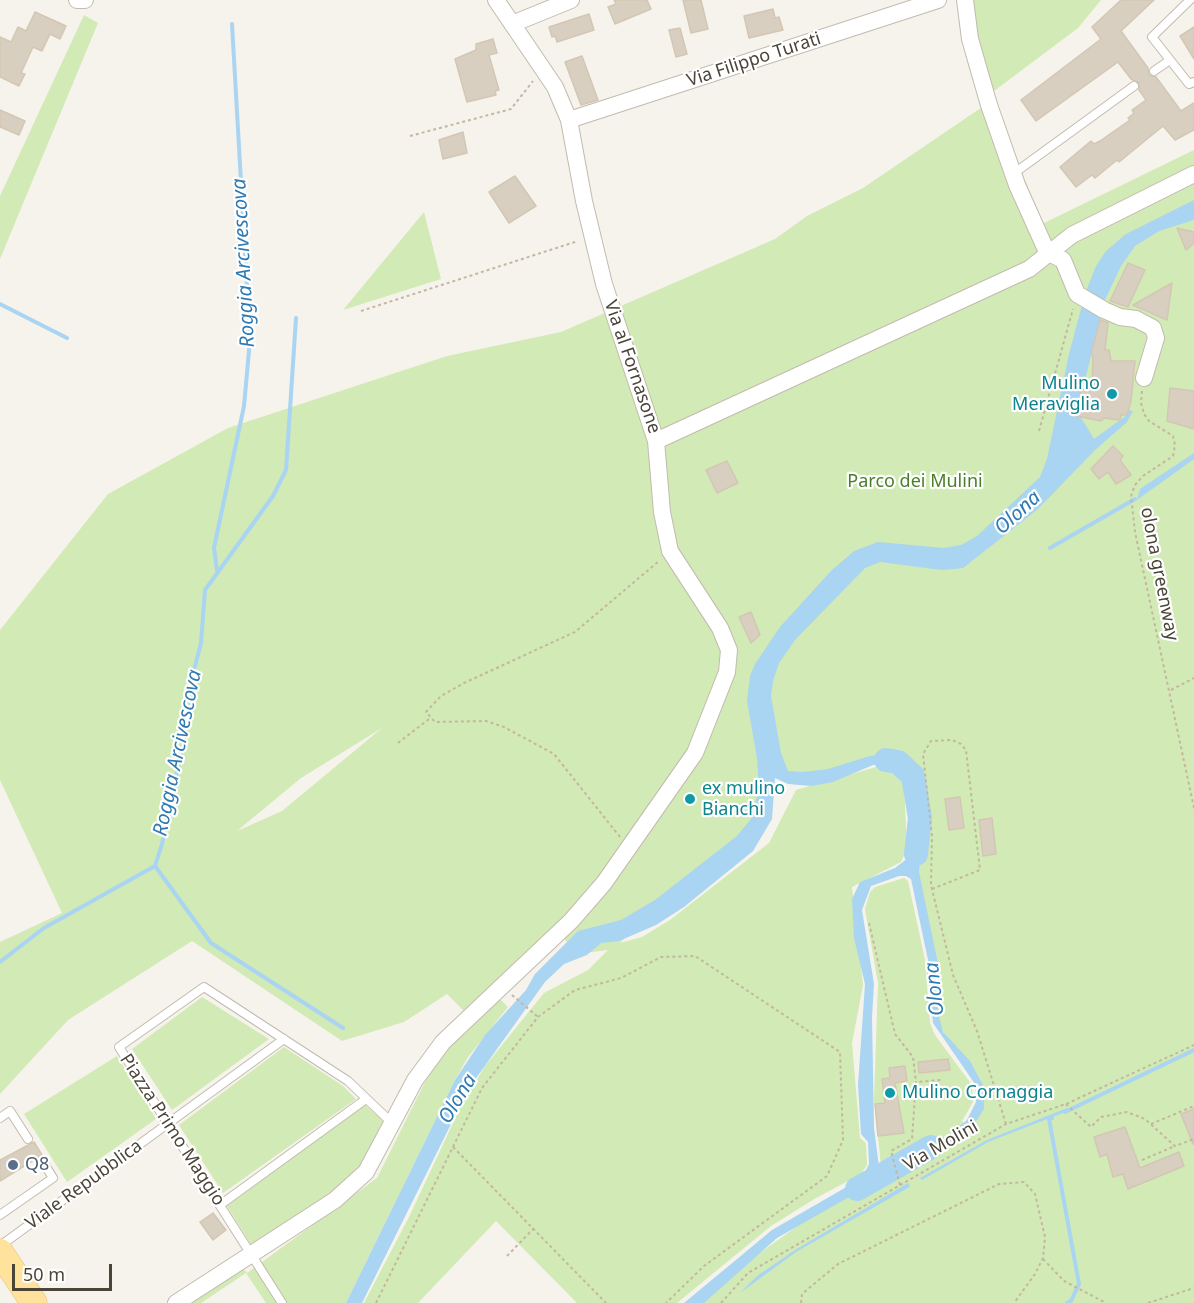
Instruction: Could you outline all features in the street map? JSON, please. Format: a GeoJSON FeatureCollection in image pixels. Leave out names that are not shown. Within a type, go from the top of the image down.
{"type":"FeatureCollection","features":[{"type":"Feature","properties":{"kind":"main road"},"geometry":{"type":"LineString","coordinates":[[0,1252],[34,1303]]}},
{"type":"Feature","properties":{"kind":"street"},"geometry":{"type":"LineString","coordinates":[[77,0],[84,0]]}},
{"type":"Feature","properties":{"kind":"street","name":"Via al Fornasone"},"geometry":{"type":"LineString","coordinates":[[496,0],[555,87],[569,120],[592,237],[604,284],[656,441],[1029,269],[1047,252],[1072,235],[1194,174]]}},
{"type":"Feature","properties":{"kind":"street"},"geometry":{"type":"LineString","coordinates":[[512,24],[571,0]]}},
{"type":"Feature","properties":{"kind":"street","name":"Via Filippo Turati"},"geometry":{"type":"LineString","coordinates":[[569,120],[938,0]]}},
{"type":"Feature","properties":{"kind":"street"},"geometry":{"type":"LineString","coordinates":[[965,0],[977,67],[1013,174],[1047,252],[1063,260],[1077,294],[1104,310],[1120,317],[1136,319],[1153,328],[1156,338],[1144,378]]}},
{"type":"Feature","properties":{"kind":"street"},"geometry":{"type":"LineString","coordinates":[[176,1303],[334,1200],[366,1172],[415,1080],[443,1042],[571,921],[604,883],[695,753],[727,672],[729,650],[720,628],[670,551],[662,512],[656,441]]}},
{"type":"Feature","properties":{"kind":"lane"},"geometry":{"type":"LineString","coordinates":[[1190,0],[1152,37],[1189,84],[1194,82]]}},
{"type":"Feature","properties":{"kind":"lane"},"geometry":{"type":"LineString","coordinates":[[1154,71],[1170,60]]}},
{"type":"Feature","properties":{"kind":"lane"},"geometry":{"type":"LineString","coordinates":[[1013,174],[1134,86]]}},
{"type":"Feature","properties":{"kind":"lane","name":"Piazza Primo Maggio"},"geometry":{"type":"LineString","coordinates":[[282,1303],[119,1047],[204,987],[348,1081],[392,1123]]}},
{"type":"Feature","properties":{"kind":"lane","name":"Viale Repubblica"},"geometry":{"type":"LineString","coordinates":[[0,1246],[284,1039]]}},
{"type":"Feature","properties":{"kind":"lane"},"geometry":{"type":"LineString","coordinates":[[220,1205],[366,1099]]}},
{"type":"Feature","properties":{"kind":"lane"},"geometry":{"type":"LineString","coordinates":[[0,1118],[10,1111],[28,1138]]}},
{"type":"Feature","properties":{"kind":"lane"},"geometry":{"type":"LineString","coordinates":[[0,1215],[53,1178],[43,1162]]}},
{"type":"Feature","properties":{"kind":"path"},"geometry":{"type":"LineString","coordinates":[[410,136],[511,110],[542,69]]}},
{"type":"Feature","properties":{"kind":"path"},"geometry":{"type":"LineString","coordinates":[[361,311],[592,237]]}},
{"type":"Feature","properties":{"kind":"path"},"geometry":{"type":"LineString","coordinates":[[1039,431],[1077,294]]}},
{"type":"Feature","properties":{"kind":"path","name":"olona greenway"},"geometry":{"type":"LineString","coordinates":[[1144,378],[1141,402],[1144,414],[1149,422],[1173,436],[1175,445],[1173,456],[1143,476],[1135,485],[1131,496],[1135,532],[1171,690],[1194,808]]}},
{"type":"Feature","properties":{"kind":"path"},"geometry":{"type":"LineString","coordinates":[[629,848],[554,754],[504,727],[486,721],[435,723],[426,712],[441,696],[575,632],[670,551]]}},
{"type":"Feature","properties":{"kind":"path"},"geometry":{"type":"LineString","coordinates":[[1171,690],[1194,678]]}},
{"type":"Feature","properties":{"kind":"path"},"geometry":{"type":"LineString","coordinates":[[398,743],[429,718]]}},
{"type":"Feature","properties":{"kind":"path"},"geometry":{"type":"LineString","coordinates":[[932,889],[980,870],[966,750],[961,744],[952,740],[931,741],[923,754],[932,836],[932,889],[953,975],[977,1032],[1006,1125]]}},
{"type":"Feature","properties":{"kind":"path"},"geometry":{"type":"LineString","coordinates":[[869,923],[895,1034],[914,1057],[916,1082],[912,1138],[891,1151],[900,1185]]}},
{"type":"Feature","properties":{"kind":"path"},"geometry":{"type":"LineString","coordinates":[[376,1303],[482,1088],[538,1017],[576,990],[621,978],[661,957],[695,956],[840,1052],[843,1140],[828,1176],[704,1266],[666,1303]]}},
{"type":"Feature","properties":{"kind":"path"},"geometry":{"type":"LineString","coordinates":[[503,987],[538,1017]]}},
{"type":"Feature","properties":{"kind":"path","name":"Via Molini"},"geometry":{"type":"LineString","coordinates":[[721,1303],[748,1273],[1006,1125],[1066,1104],[1194,1045]]}},
{"type":"Feature","properties":{"kind":"path"},"geometry":{"type":"LineString","coordinates":[[916,1082],[941,1080]]}},
{"type":"Feature","properties":{"kind":"path"},"geometry":{"type":"LineString","coordinates":[[1066,1104],[1091,1127],[1101,1117],[1127,1112],[1145,1119],[1175,1146]]}},
{"type":"Feature","properties":{"kind":"path"},"geometry":{"type":"LineString","coordinates":[[1151,1124],[1194,1106]]}},
{"type":"Feature","properties":{"kind":"path"},"geometry":{"type":"LineString","coordinates":[[1142,1160],[1194,1139]]}},
{"type":"Feature","properties":{"kind":"path"},"geometry":{"type":"LineString","coordinates":[[453,1147],[605,1303]]}},
{"type":"Feature","properties":{"kind":"path"},"geometry":{"type":"LineString","coordinates":[[801,1303],[802,1294],[838,1264],[999,1184],[1024,1182],[1035,1194],[1045,1237],[1043,1258],[1035,1274],[1014,1303]]}},
{"type":"Feature","properties":{"kind":"path"},"geometry":{"type":"LineString","coordinates":[[507,1256],[534,1228]]}},
{"type":"Feature","properties":{"kind":"path"},"geometry":{"type":"LineString","coordinates":[[1043,1258],[1064,1281],[1106,1303]]}},
{"type":"Feature","properties":{"kind":"path"},"geometry":{"type":"LineString","coordinates":[[1148,1303],[1194,1288]]}},
{"type":"Feature","properties":{"kind":"green space"},"geometry":{"type":"Polygon","coordinates":[[[965,0],[1101,0],[1078,28],[986,97],[965,0]]]}},
{"type":"Feature","properties":{"kind":"green space"},"geometry":{"type":"Polygon","coordinates":[[[84,15],[98,23],[0,259],[0,196],[84,15]]]}},
{"type":"Feature","properties":{"kind":"green space","name":"Parco dei Mulini"},"geometry":{"type":"Polygon","coordinates":[[[994,99],[1042,224],[1194,150],[1194,1303],[697,1303],[757,1255],[862,1180],[885,1168],[881,1165],[874,1100],[878,983],[865,909],[870,892],[875,887],[904,878],[908,881],[925,960],[930,1023],[935,1035],[972,1085],[973,1102],[962,1121],[970,1128],[984,1100],[965,1063],[937,1023],[936,995],[909,864],[914,822],[912,795],[898,767],[884,761],[806,780],[774,773],[748,852],[667,899],[620,943],[642,937],[670,920],[769,843],[796,790],[876,767],[892,768],[904,783],[907,849],[901,862],[852,887],[863,985],[852,1043],[860,1138],[866,1143],[867,1165],[861,1174],[771,1226],[677,1303],[577,1303],[496,1221],[418,1303],[364,1303],[409,1217],[461,1106],[485,1066],[544,993],[588,970],[608,950],[577,954],[556,929],[466,1013],[447,994],[404,1022],[342,1041],[192,941],[68,1020],[0,1094],[0,942],[62,913],[0,780],[0,630],[108,494],[228,428],[447,356],[561,332],[775,239],[807,216],[863,188],[994,99]],[[382,728],[301,778],[237,831],[282,811],[382,728]]]}},
{"type":"Feature","properties":{"kind":"green space"},"geometry":{"type":"Polygon","coordinates":[[[424,212],[441,279],[343,310],[424,212]]]}},
{"type":"Feature","properties":{"kind":"green space"},"geometry":{"type":"Polygon","coordinates":[[[497,996],[508,1007],[468,1057],[455,1080],[346,1303],[266,1303],[246,1273],[201,1303],[191,1303],[243,1268],[247,1273],[377,1178],[424,1084],[446,1048],[497,996]]]}},
{"type":"Feature","properties":{"kind":"green space"},"geometry":{"type":"Polygon","coordinates":[[[202,997],[269,1039],[172,1110],[132,1049],[202,997]]]}},
{"type":"Feature","properties":{"kind":"green space"},"geometry":{"type":"Polygon","coordinates":[[[284,1047],[343,1086],[356,1099],[223,1193],[179,1125],[284,1047]]]}},
{"type":"Feature","properties":{"kind":"green space"},"geometry":{"type":"Polygon","coordinates":[[[117,1056],[156,1119],[67,1182],[24,1114],[117,1056]]]}},
{"type":"Feature","properties":{"kind":"green space"},"geometry":{"type":"Polygon","coordinates":[[[365,1105],[386,1123],[362,1166],[333,1194],[252,1246],[227,1206],[365,1105]]]}},
{"type":"Feature","properties":{"kind":"water"},"geometry":{"type":"Polygon","coordinates":[[[1194,200],[1194,220],[1159,231],[1135,246],[1121,266],[1102,306],[1077,411],[1094,439],[1127,415],[1128,410],[1133,411],[1127,422],[1095,450],[1038,509],[963,568],[942,570],[880,562],[865,568],[795,640],[779,663],[773,681],[771,696],[781,753],[788,771],[828,769],[870,756],[887,754],[902,757],[912,774],[921,839],[919,872],[937,959],[938,1013],[943,1032],[970,1061],[984,1087],[984,1109],[973,1126],[958,1138],[905,1168],[901,1161],[953,1132],[967,1120],[976,1102],[975,1084],[933,1023],[927,977],[928,960],[911,879],[899,876],[871,886],[862,910],[874,984],[872,1017],[874,1128],[879,1167],[883,1168],[886,1176],[777,1238],[704,1303],[684,1303],[772,1230],[862,1178],[869,1164],[868,1142],[861,1134],[858,1085],[865,984],[854,938],[852,899],[860,882],[895,868],[908,858],[913,839],[906,782],[899,770],[886,763],[873,765],[833,782],[811,786],[788,784],[775,778],[772,819],[753,851],[684,907],[656,925],[619,941],[601,943],[587,955],[564,964],[545,982],[469,1088],[362,1303],[346,1303],[455,1080],[485,1035],[526,990],[535,974],[578,931],[621,920],[655,900],[737,836],[751,819],[759,789],[757,758],[747,701],[750,676],[755,664],[780,627],[831,571],[854,551],[878,542],[944,548],[961,545],[977,536],[1040,477],[1047,459],[1069,354],[1085,294],[1096,266],[1106,251],[1126,234],[1194,200]]]}},
{"type":"Feature","properties":{"kind":"water"},"geometry":{"type":"Polygon","coordinates":[[[1194,453],[1194,459],[1137,500],[1140,489],[1194,453]]]}},
{"type":"Feature","properties":{"kind":"water"},"geometry":{"type":"Polygon","coordinates":[[[1067,1108],[1068,1111],[988,1142],[922,1180],[920,1178],[987,1140],[1067,1108]]]}},
{"type":"Feature","properties":{"kind":"water"},"geometry":{"type":"Polygon","coordinates":[[[908,1183],[910,1186],[906,1189],[796,1252],[740,1293],[757,1276],[795,1250],[908,1183]]]}},
{"type":"Feature","properties":{"kind":"building"},"geometry":{"type":"Polygon","coordinates":[[[614,0],[647,0],[651,9],[615,24],[608,7],[616,4],[614,0]]]}},
{"type":"Feature","properties":{"kind":"building"},"geometry":{"type":"Polygon","coordinates":[[[683,0],[701,0],[708,29],[691,33],[683,0]]]}},
{"type":"Feature","properties":{"kind":"building"},"geometry":{"type":"Polygon","coordinates":[[[1121,0],[1154,0],[1121,31],[1148,68],[1149,75],[1156,77],[1181,111],[1194,103],[1194,130],[1175,140],[1163,126],[1119,162],[1117,160],[1095,178],[1092,175],[1076,187],[1060,167],[1091,141],[1094,144],[1100,141],[1130,120],[1128,118],[1134,113],[1132,110],[1146,100],[1139,90],[1139,83],[1131,79],[1118,62],[1036,121],[1021,100],[1101,39],[1092,27],[1121,0]]]}},
{"type":"Feature","properties":{"kind":"building"},"geometry":{"type":"Polygon","coordinates":[[[773,9],[775,18],[779,17],[783,30],[749,38],[744,16],[773,9]]]}},
{"type":"Feature","properties":{"kind":"building"},"geometry":{"type":"Polygon","coordinates":[[[35,12],[66,26],[60,39],[50,34],[42,51],[33,47],[21,73],[25,74],[19,86],[0,77],[0,37],[11,42],[18,27],[26,31],[35,12]]]}},
{"type":"Feature","properties":{"kind":"building"},"geometry":{"type":"Polygon","coordinates":[[[589,14],[594,30],[557,42],[555,36],[552,37],[549,27],[589,14]]]}},
{"type":"Feature","properties":{"kind":"building"},"geometry":{"type":"Polygon","coordinates":[[[1194,27],[1194,59],[1180,36],[1194,27]]]}},
{"type":"Feature","properties":{"kind":"building"},"geometry":{"type":"Polygon","coordinates":[[[680,28],[687,54],[676,57],[669,30],[680,28]]]}},
{"type":"Feature","properties":{"kind":"building"},"geometry":{"type":"Polygon","coordinates":[[[493,39],[497,53],[489,55],[499,90],[495,91],[496,95],[467,102],[455,59],[476,50],[476,44],[493,39]]]}},
{"type":"Feature","properties":{"kind":"building"},"geometry":{"type":"Polygon","coordinates":[[[582,56],[598,100],[581,105],[565,62],[582,56]]]}},
{"type":"Feature","properties":{"kind":"building"},"geometry":{"type":"Polygon","coordinates":[[[0,110],[25,121],[19,135],[0,127],[0,110]]]}},
{"type":"Feature","properties":{"kind":"building"},"geometry":{"type":"Polygon","coordinates":[[[463,132],[467,153],[443,159],[439,140],[463,132]]]}},
{"type":"Feature","properties":{"kind":"building"},"geometry":{"type":"Polygon","coordinates":[[[515,176],[536,206],[509,223],[489,192],[515,176]]]}},
{"type":"Feature","properties":{"kind":"building"},"geometry":{"type":"Polygon","coordinates":[[[1177,228],[1194,232],[1194,243],[1186,250],[1177,228]]]}},
{"type":"Feature","properties":{"kind":"building"},"geometry":{"type":"Polygon","coordinates":[[[1128,263],[1145,270],[1128,307],[1110,301],[1128,263]]]}},
{"type":"Feature","properties":{"kind":"building"},"geometry":{"type":"Polygon","coordinates":[[[1172,283],[1167,320],[1133,305],[1172,283]]]}},
{"type":"Feature","properties":{"kind":"building","name":"Mulino Meraviglia"},"geometry":{"type":"Polygon","coordinates":[[[1100,320],[1108,323],[1105,350],[1109,350],[1111,361],[1135,361],[1131,401],[1127,415],[1121,415],[1120,420],[1104,418],[1101,421],[1076,416],[1081,389],[1092,383],[1093,356],[1091,354],[1100,320]]]}},
{"type":"Feature","properties":{"kind":"building"},"geometry":{"type":"Polygon","coordinates":[[[1170,388],[1194,391],[1194,429],[1167,421],[1170,388]]]}},
{"type":"Feature","properties":{"kind":"building"},"geometry":{"type":"Polygon","coordinates":[[[1113,446],[1123,456],[1120,460],[1131,475],[1116,484],[1108,472],[1099,479],[1091,469],[1113,446]]]}},
{"type":"Feature","properties":{"kind":"building"},"geometry":{"type":"Polygon","coordinates":[[[727,461],[738,483],[717,493],[706,470],[727,461]]]}},
{"type":"Feature","properties":{"kind":"building"},"geometry":{"type":"Polygon","coordinates":[[[751,612],[760,635],[751,643],[739,617],[751,612]]]}},
{"type":"Feature","properties":{"kind":"building"},"geometry":{"type":"Polygon","coordinates":[[[960,797],[964,828],[949,830],[945,799],[960,797]]]}},
{"type":"Feature","properties":{"kind":"building"},"geometry":{"type":"Polygon","coordinates":[[[992,818],[996,854],[983,856],[979,820],[992,818]]]}},
{"type":"Feature","properties":{"kind":"building"},"geometry":{"type":"Polygon","coordinates":[[[948,1059],[950,1070],[919,1073],[918,1062],[948,1059]]]}},
{"type":"Feature","properties":{"kind":"building","name":"Mulino Cornaggia"},"geometry":{"type":"Polygon","coordinates":[[[905,1066],[907,1081],[895,1083],[904,1133],[878,1136],[875,1104],[885,1103],[882,1079],[890,1078],[889,1068],[905,1066]]]}},
{"type":"Feature","properties":{"kind":"building"},"geometry":{"type":"Polygon","coordinates":[[[1194,1109],[1194,1144],[1193,1144],[1181,1114],[1194,1109]]]}},
{"type":"Feature","properties":{"kind":"building"},"geometry":{"type":"Polygon","coordinates":[[[1125,1127],[1140,1168],[1179,1152],[1184,1166],[1128,1189],[1123,1174],[1113,1177],[1107,1154],[1100,1157],[1094,1137],[1125,1127]]]}},
{"type":"Feature","properties":{"kind":"building"},"geometry":{"type":"Polygon","coordinates":[[[34,1142],[42,1155],[0,1181],[0,1160],[34,1142]]]}},
{"type":"Feature","properties":{"kind":"building"},"geometry":{"type":"Polygon","coordinates":[[[213,1213],[226,1230],[213,1240],[200,1222],[213,1213]]]}},
{"type":"Feature","properties":{"kind":"waterway","name":"Roggia Arcivescova"},"geometry":{"type":"LineString","coordinates":[[217,570],[214,548],[244,406],[250,340],[232,24]]}},
{"type":"Feature","properties":{"kind":"waterway","name":"Roggia Arcivescova"},"geometry":{"type":"LineString","coordinates":[[0,304],[67,338]]}},
{"type":"Feature","properties":{"kind":"waterway","name":"Roggia Arcivescova"},"geometry":{"type":"LineString","coordinates":[[296,318],[286,470],[273,496],[205,590],[201,643],[194,670],[192,700],[162,844],[155,866],[211,943],[343,1028]]}},
{"type":"Feature","properties":{"kind":"waterway"},"geometry":{"type":"LineString","coordinates":[[1050,548],[1135,499]]}},
{"type":"Feature","properties":{"kind":"waterway","name":"Olona"},"geometry":{"type":"LineString","coordinates":[[886,760],[898,762],[913,776],[920,818],[916,854]]}},
{"type":"Feature","properties":{"kind":"waterway","name":"Roggia Arcivescova"},"geometry":{"type":"LineString","coordinates":[[0,962],[44,928],[155,866]]}},
{"type":"Feature","properties":{"kind":"waterway"},"geometry":{"type":"LineString","coordinates":[[1065,1112],[1194,1050]]}},
{"type":"Feature","properties":{"kind":"waterway"},"geometry":{"type":"LineString","coordinates":[[1052,1118],[1049,1119],[1079,1284],[1071,1301],[1067,1303]]}},
{"type":"Feature","properties":{"kind":"waterway","name":"Olona"},"geometry":{"type":"LineString","coordinates":[[857,1189],[931,1147]]}},
{"type":"Feature","properties":{"kind":"place","name":"Mulino Meraviglia"},"geometry":{"type":"Point","coordinates":[1112,394]}},
{"type":"Feature","properties":{"kind":"place","name":"ex mulino Bianchi"},"geometry":{"type":"Point","coordinates":[690,799]}},
{"type":"Feature","properties":{"kind":"place","name":"Mulino Cornaggia"},"geometry":{"type":"Point","coordinates":[890,1093]}},
{"type":"Feature","properties":{"kind":"place","name":"Q8"},"geometry":{"type":"Point","coordinates":[13,1165]}}]}
